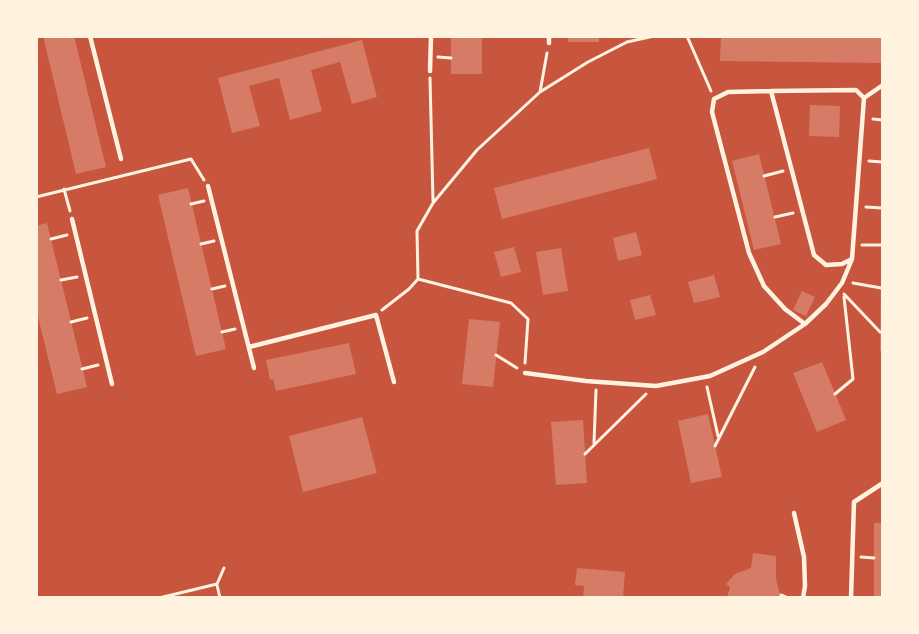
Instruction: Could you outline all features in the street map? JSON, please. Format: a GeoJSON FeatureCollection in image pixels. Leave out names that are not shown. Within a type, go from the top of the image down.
{"type":"FeatureCollection","features":[{"type":"Feature","properties":{"kind":"lane"},"geometry":{"type":"LineString","coordinates":[[90,36],[121,159]]}},
{"type":"Feature","properties":{"kind":"lane"},"geometry":{"type":"LineString","coordinates":[[430,71],[431,36]]}},
{"type":"Feature","properties":{"kind":"lane"},"geometry":{"type":"LineString","coordinates":[[549,36],[549,43]]}},
{"type":"Feature","properties":{"kind":"lane"},"geometry":{"type":"LineString","coordinates":[[864,98],[883,85]]}},
{"type":"Feature","properties":{"kind":"lane"},"geometry":{"type":"LineString","coordinates":[[525,373],[656,386],[705,377],[763,352],[805,324],[826,304],[843,281],[852,259],[864,98],[856,90],[728,92],[714,99],[712,112],[749,253],[764,286],[785,309],[805,324]]}},
{"type":"Feature","properties":{"kind":"lane"},"geometry":{"type":"LineString","coordinates":[[771,91],[814,255],[826,265],[842,264],[852,259]]}},
{"type":"Feature","properties":{"kind":"lane"},"geometry":{"type":"LineString","coordinates":[[208,186],[254,368]]}},
{"type":"Feature","properties":{"kind":"lane"},"geometry":{"type":"LineString","coordinates":[[72,219],[112,384]]}},
{"type":"Feature","properties":{"kind":"lane"},"geometry":{"type":"LineString","coordinates":[[249,347],[376,315],[394,382]]}},
{"type":"Feature","properties":{"kind":"lane"},"geometry":{"type":"LineString","coordinates":[[850,598],[854,502],[883,483]]}},
{"type":"Feature","properties":{"kind":"lane"},"geometry":{"type":"LineString","coordinates":[[794,513],[804,557],[806,586],[803,598]]}},
{"type":"Feature","properties":{"kind":"path"},"geometry":{"type":"LineString","coordinates":[[376,315],[418,279],[417,231],[433,202],[477,150],[540,92],[627,42],[654,36]]}},
{"type":"Feature","properties":{"kind":"path"},"geometry":{"type":"LineString","coordinates":[[687,36],[714,99]]}},
{"type":"Feature","properties":{"kind":"path"},"geometry":{"type":"LineString","coordinates":[[540,92],[549,43]]}},
{"type":"Feature","properties":{"kind":"path"},"geometry":{"type":"LineString","coordinates":[[430,71],[433,202]]}},
{"type":"Feature","properties":{"kind":"path"},"geometry":{"type":"LineString","coordinates":[[36,197],[191,159],[208,186]]}},
{"type":"Feature","properties":{"kind":"path"},"geometry":{"type":"LineString","coordinates":[[765,176],[792,170]]}},
{"type":"Feature","properties":{"kind":"path"},"geometry":{"type":"LineString","coordinates":[[64,189],[72,219]]}},
{"type":"Feature","properties":{"kind":"path"},"geometry":{"type":"LineString","coordinates":[[856,206],[882,208]]}},
{"type":"Feature","properties":{"kind":"path"},"geometry":{"type":"LineString","coordinates":[[775,217],[802,211]]}},
{"type":"Feature","properties":{"kind":"path"},"geometry":{"type":"LineString","coordinates":[[51,239],[75,234]]}},
{"type":"Feature","properties":{"kind":"path"},"geometry":{"type":"LineString","coordinates":[[853,244],[881,245]]}},
{"type":"Feature","properties":{"kind":"path"},"geometry":{"type":"LineString","coordinates":[[61,280],[86,275]]}},
{"type":"Feature","properties":{"kind":"path"},"geometry":{"type":"LineString","coordinates":[[418,279],[511,303],[528,319],[525,373],[496,355]]}},
{"type":"Feature","properties":{"kind":"path"},"geometry":{"type":"LineString","coordinates":[[843,281],[881,288]]}},
{"type":"Feature","properties":{"kind":"path"},"geometry":{"type":"LineString","coordinates":[[835,394],[853,379],[843,293],[880,332]]}},
{"type":"Feature","properties":{"kind":"path"},"geometry":{"type":"LineString","coordinates":[[71,322],[96,316]]}},
{"type":"Feature","properties":{"kind":"path"},"geometry":{"type":"LineString","coordinates":[[715,446],[763,352]]}},
{"type":"Feature","properties":{"kind":"path"},"geometry":{"type":"LineString","coordinates":[[82,369],[107,363]]}},
{"type":"Feature","properties":{"kind":"path"},"geometry":{"type":"LineString","coordinates":[[705,377],[719,438]]}},
{"type":"Feature","properties":{"kind":"path"},"geometry":{"type":"LineString","coordinates":[[594,445],[596,381]]}},
{"type":"Feature","properties":{"kind":"path"},"geometry":{"type":"LineString","coordinates":[[585,454],[656,386]]}},
{"type":"Feature","properties":{"kind":"path"},"geometry":{"type":"LineString","coordinates":[[220,598],[217,585],[224,568]]}},
{"type":"Feature","properties":{"kind":"path"},"geometry":{"type":"LineString","coordinates":[[159,598],[217,585]]}},
{"type":"Feature","properties":{"kind":"path"},"geometry":{"type":"LineString","coordinates":[[781,595],[788,598]]}},
{"type":"Feature","properties":{"kind":"building"},"geometry":{"type":"Polygon","coordinates":[[[43,36],[74,36],[106,167],[76,174],[43,36]]]}},
{"type":"Feature","properties":{"kind":"building"},"geometry":{"type":"Polygon","coordinates":[[[451,36],[482,36],[482,74],[451,74],[451,36]]]}},
{"type":"Feature","properties":{"kind":"building"},"geometry":{"type":"Polygon","coordinates":[[[568,36],[599,36],[599,42],[568,42],[568,36]]]}},
{"type":"Feature","properties":{"kind":"building"},"geometry":{"type":"Polygon","coordinates":[[[721,36],[883,36],[883,63],[720,61],[721,36]]]}},
{"type":"Feature","properties":{"kind":"building"},"geometry":{"type":"Polygon","coordinates":[[[362,40],[377,97],[352,104],[340,62],[311,70],[322,111],[290,120],[279,78],[249,86],[260,126],[232,133],[218,78],[362,40]]]}},
{"type":"Feature","properties":{"kind":"building"},"geometry":{"type":"Polygon","coordinates":[[[810,105],[840,106],[839,137],[809,136],[810,105]]]}},
{"type":"Feature","properties":{"kind":"building"},"geometry":{"type":"Polygon","coordinates":[[[649,148],[657,179],[502,219],[494,188],[649,148]]]}},
{"type":"Feature","properties":{"kind":"building"},"geometry":{"type":"Polygon","coordinates":[[[759,154],[781,244],[754,250],[732,161],[759,154]]]}},
{"type":"Feature","properties":{"kind":"building"},"geometry":{"type":"Polygon","coordinates":[[[188,188],[226,349],[196,356],[158,195],[188,188]]]}},
{"type":"Feature","properties":{"kind":"building"},"geometry":{"type":"Polygon","coordinates":[[[47,223],[87,387],[57,394],[36,309],[36,226],[47,223]]]}},
{"type":"Feature","properties":{"kind":"building"},"geometry":{"type":"Polygon","coordinates":[[[636,232],[642,255],[618,261],[613,238],[636,232]]]}},
{"type":"Feature","properties":{"kind":"building"},"geometry":{"type":"Polygon","coordinates":[[[514,247],[521,272],[501,277],[494,252],[514,247]]]}},
{"type":"Feature","properties":{"kind":"building"},"geometry":{"type":"Polygon","coordinates":[[[561,248],[568,291],[543,295],[536,252],[561,248]]]}},
{"type":"Feature","properties":{"kind":"building"},"geometry":{"type":"Polygon","coordinates":[[[881,273],[883,273],[883,351],[880,351],[881,273]]]}},
{"type":"Feature","properties":{"kind":"building"},"geometry":{"type":"Polygon","coordinates":[[[714,275],[720,297],[694,303],[688,282],[714,275]]]}},
{"type":"Feature","properties":{"kind":"building"},"geometry":{"type":"Polygon","coordinates":[[[802,291],[815,297],[806,316],[793,310],[802,291]]]}},
{"type":"Feature","properties":{"kind":"building"},"geometry":{"type":"Polygon","coordinates":[[[650,295],[656,315],[635,320],[630,300],[650,295]]]}},
{"type":"Feature","properties":{"kind":"building"},"geometry":{"type":"Polygon","coordinates":[[[469,319],[500,322],[493,387],[462,384],[469,319]]]}},
{"type":"Feature","properties":{"kind":"building"},"geometry":{"type":"Polygon","coordinates":[[[349,343],[356,374],[276,391],[273,379],[270,380],[266,360],[349,343]]]}},
{"type":"Feature","properties":{"kind":"building"},"geometry":{"type":"Polygon","coordinates":[[[822,362],[846,420],[817,432],[793,373],[822,362]]]}},
{"type":"Feature","properties":{"kind":"building"},"geometry":{"type":"Polygon","coordinates":[[[708,414],[722,477],[691,483],[678,421],[708,414]]]}},
{"type":"Feature","properties":{"kind":"building"},"geometry":{"type":"Polygon","coordinates":[[[362,417],[377,473],[303,492],[289,436],[362,417]]]}},
{"type":"Feature","properties":{"kind":"building"},"geometry":{"type":"Polygon","coordinates":[[[583,420],[587,483],[556,485],[551,422],[583,420]]]}},
{"type":"Feature","properties":{"kind":"building"},"geometry":{"type":"Polygon","coordinates":[[[874,523],[883,523],[883,598],[874,598],[874,523]]]}},
{"type":"Feature","properties":{"kind":"building"},"geometry":{"type":"Polygon","coordinates":[[[753,553],[776,556],[776,579],[781,598],[727,598],[730,587],[726,584],[735,574],[751,568],[753,553]]]}},
{"type":"Feature","properties":{"kind":"building"},"geometry":{"type":"Polygon","coordinates":[[[577,568],[625,572],[623,598],[583,598],[584,586],[575,585],[577,568]]]}}]}
